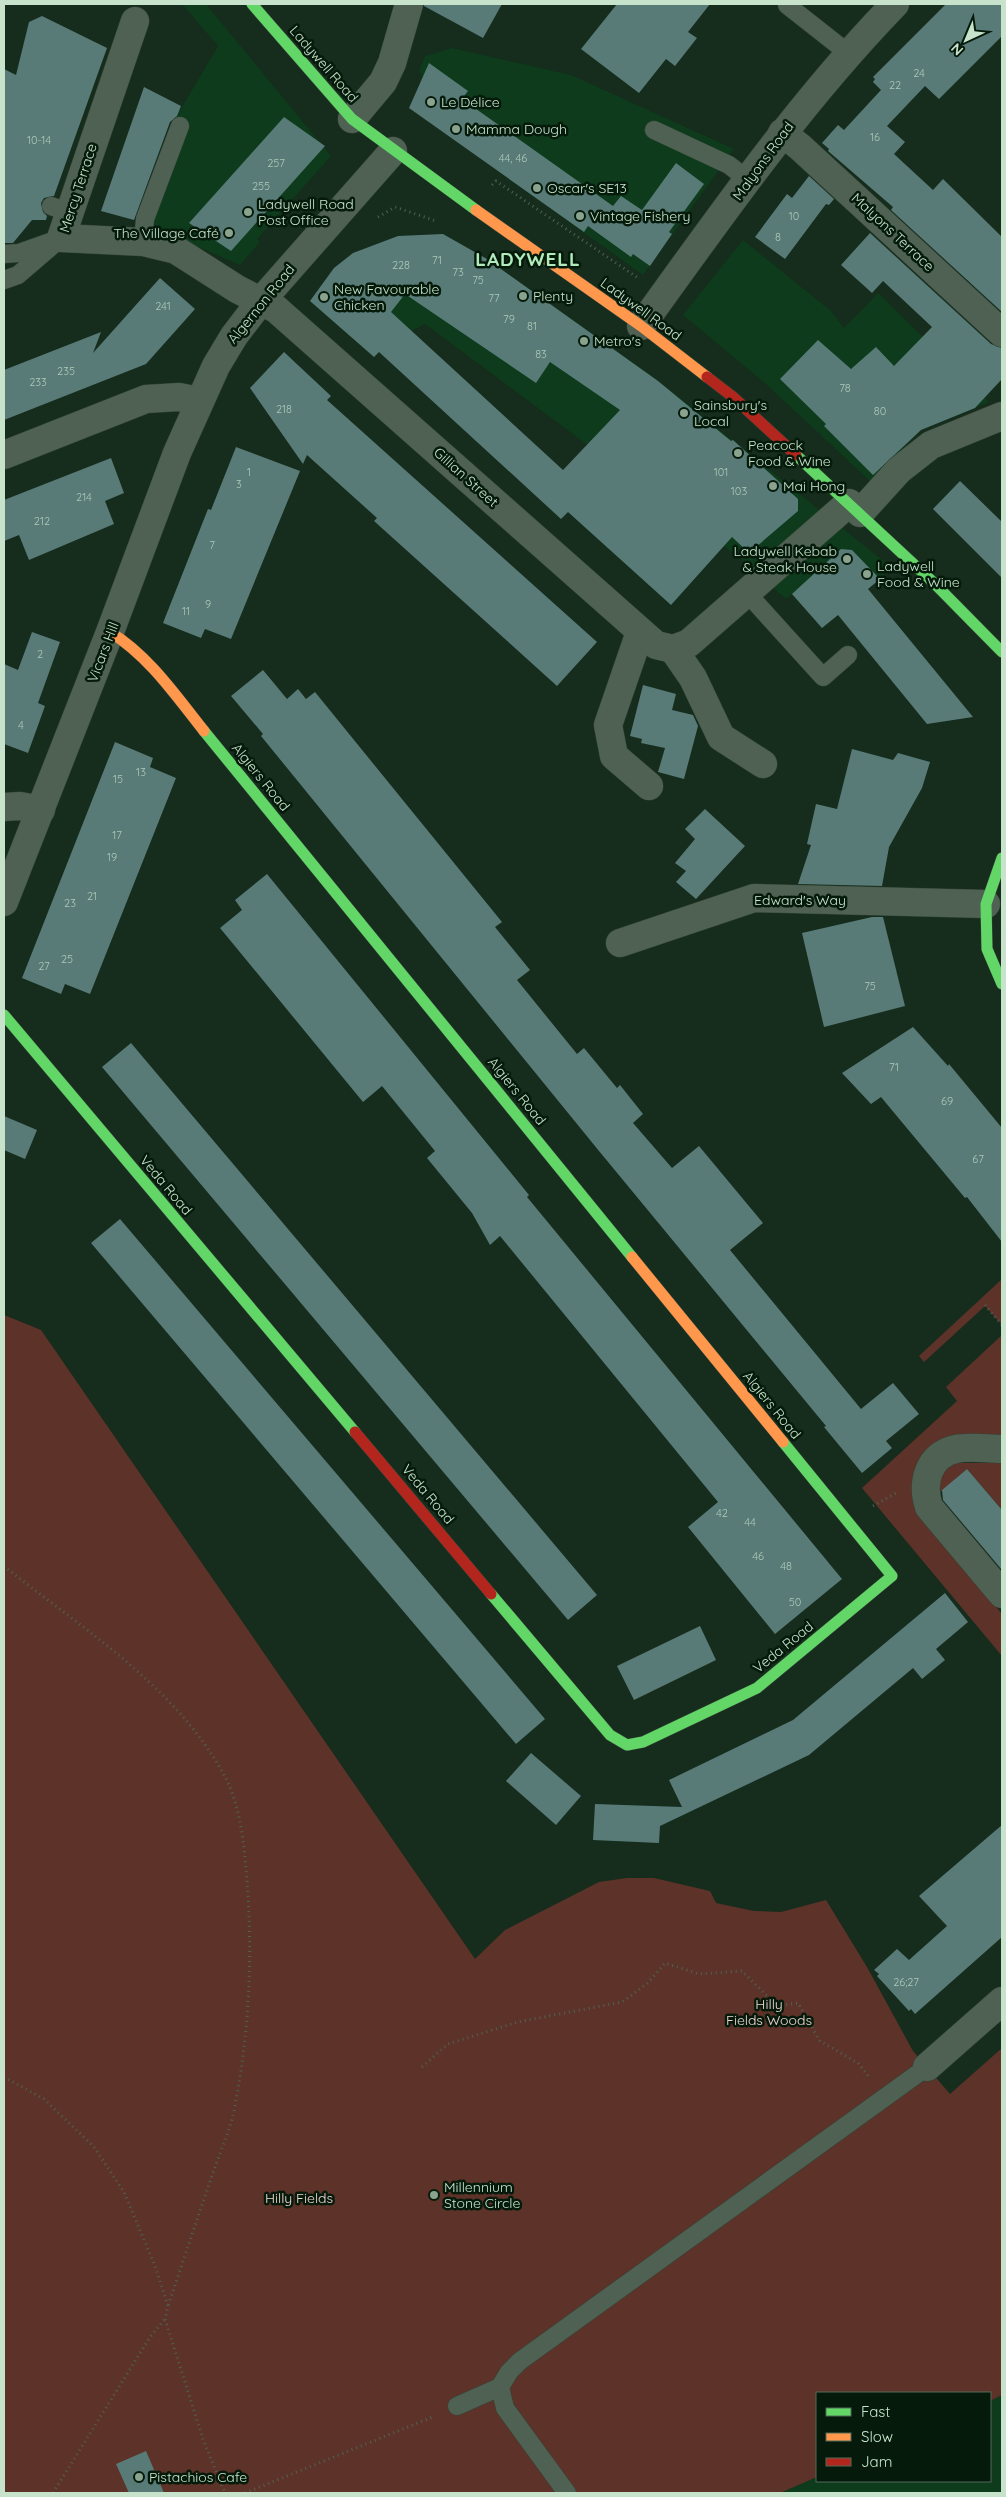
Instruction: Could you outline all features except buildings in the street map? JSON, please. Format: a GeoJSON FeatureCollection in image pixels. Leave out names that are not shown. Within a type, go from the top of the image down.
{"type":"FeatureCollection","features":[{"type":"Feature","properties":{"kind":"street"},"geometry":{"type":"LineString","coordinates":[[352,119],[383,82],[392,63],[409,4]]}},
{"type":"Feature","properties":{"kind":"street","name":"Malyons Road"},"geometry":{"type":"LineString","coordinates":[[641,326],[782,133],[848,53],[895,4]]}},
{"type":"Feature","properties":{"kind":"street","name":"Ladywell Road"},"geometry":{"type":"LineString","coordinates":[[253,5],[352,119],[641,326],[733,397],[855,508],[934,583],[1002,652]]}},
{"type":"Feature","properties":{"kind":"street","name":"Mercy Terrace"},"geometry":{"type":"LineString","coordinates":[[135,21],[60,209],[61,238],[142,242],[176,250],[260,302]]}},
{"type":"Feature","properties":{"kind":"street","name":"Malyons Terrace"},"geometry":{"type":"LineString","coordinates":[[782,133],[800,147],[1002,333]]}},
{"type":"Feature","properties":{"kind":"street","name":"Algernon Road"},"geometry":{"type":"LineString","coordinates":[[199,401],[234,336],[260,302],[393,150]]}},
{"type":"Feature","properties":{"kind":"street","name":"Gillian Street"},"geometry":{"type":"LineString","coordinates":[[260,302],[276,309],[285,316],[640,632],[656,645],[673,649]]}},
{"type":"Feature","properties":{"kind":"street"},"geometry":{"type":"LineString","coordinates":[[4,455],[146,398],[179,397],[199,401]]}},
{"type":"Feature","properties":{"kind":"street","name":"Vicars Hill"},"geometry":{"type":"LineString","coordinates":[[4,902],[110,632],[177,453],[199,401]]}},
{"type":"Feature","properties":{"kind":"street"},"geometry":{"type":"LineString","coordinates":[[764,764],[721,736],[694,678],[673,649],[689,643],[747,592],[855,508],[931,445],[1002,416]]}},
{"type":"Feature","properties":{"kind":"street","name":"Algiers Road"},"geometry":{"type":"LineString","coordinates":[[110,632],[128,643],[147,661],[892,1576]]}},
{"type":"Feature","properties":{"kind":"street"},"geometry":{"type":"LineString","coordinates":[[640,632],[608,725],[614,756],[649,786]]}},
{"type":"Feature","properties":{"kind":"street"},"geometry":{"type":"LineString","coordinates":[[4,807],[20,806],[41,810]]}},
{"type":"Feature","properties":{"kind":"street"},"geometry":{"type":"LineString","coordinates":[[1002,858],[986,904],[987,949],[1002,984]]}},
{"type":"Feature","properties":{"kind":"street","name":"Edward's Way"},"geometry":{"type":"LineString","coordinates":[[620,943],[754,898],[986,904]]}},
{"type":"Feature","properties":{"kind":"street","name":"Veda Road"},"geometry":{"type":"LineString","coordinates":[[4,1016],[610,1735],[627,1745],[643,1742],[756,1688],[892,1576]]}},
{"type":"Feature","properties":{"kind":"street"},"geometry":{"type":"LineString","coordinates":[[1002,1449],[955,1449],[940,1457],[930,1467],[925,1482],[925,1494],[929,1507],[1002,1594]]}},
{"type":"Feature","properties":{"kind":"street"},"geometry":{"type":"LineString","coordinates":[[927,2067],[1002,2001]]}},
{"type":"Feature","properties":{"kind":"lane"},"geometry":{"type":"LineString","coordinates":[[787,5],[848,53]]}},
{"type":"Feature","properties":{"kind":"lane"},"geometry":{"type":"LineString","coordinates":[[142,242],[145,219],[180,126]]}},
{"type":"Feature","properties":{"kind":"lane"},"geometry":{"type":"LineString","coordinates":[[654,130],[728,165],[748,180]]}},
{"type":"Feature","properties":{"kind":"lane"},"geometry":{"type":"LineString","coordinates":[[4,254],[19,253],[61,238]]}},
{"type":"Feature","properties":{"kind":"lane"},"geometry":{"type":"LineString","coordinates":[[4,280],[18,274],[61,238]]}},
{"type":"Feature","properties":{"kind":"lane"},"geometry":{"type":"LineString","coordinates":[[747,592],[823,677],[848,655]]}},
{"type":"Feature","properties":{"kind":"lane"},"geometry":{"type":"LineString","coordinates":[[457,2406],[500,2387],[509,2372],[520,2361],[927,2067]]}},
{"type":"Feature","properties":{"kind":"lane"},"geometry":{"type":"LineString","coordinates":[[500,2387],[505,2408],[567,2493]]}},
{"type":"Feature","properties":{"kind":"path","name":"Ladywell Road"},"geometry":{"type":"LineString","coordinates":[[496,181],[631,275],[644,281]]}},
{"type":"Feature","properties":{"kind":"path"},"geometry":{"type":"LineString","coordinates":[[395,207],[438,222]]}},
{"type":"Feature","properties":{"kind":"path"},"geometry":{"type":"LineString","coordinates":[[985,1305],[1002,1325]]}},
{"type":"Feature","properties":{"kind":"path"},"geometry":{"type":"LineString","coordinates":[[847,1520],[916,1481],[925,1482]]}},
{"type":"Feature","properties":{"kind":"path"},"geometry":{"type":"LineString","coordinates":[[4,1566],[56,1608],[105,1642],[152,1686],[191,1728],[224,1774],[237,1809],[244,1843],[249,1904],[250,1967],[246,2032],[233,2113],[165,2319],[150,2337],[53,2493]]}},
{"type":"Feature","properties":{"kind":"path"},"geometry":{"type":"LineString","coordinates":[[422,2067],[448,2044],[518,2022],[622,2002],[648,1983],[665,1963],[699,1974],[742,1971],[777,2006],[798,2003],[820,2041],[858,2063],[885,2099]]}},
{"type":"Feature","properties":{"kind":"path"},"geometry":{"type":"LineString","coordinates":[[4,2077],[44,2099],[94,2147],[124,2192],[155,2266],[168,2306]]}},
{"type":"Feature","properties":{"kind":"path"},"geometry":{"type":"LineString","coordinates":[[165,2319],[203,2439],[225,2493]]}},
{"type":"Feature","properties":{"kind":"path"},"geometry":{"type":"LineString","coordinates":[[245,2493],[423,2422],[457,2406]]}},
{"type":"Feature","properties":{"kind":"shaded area"},"geometry":{"type":"Polygon","coordinates":[[[182,4],[206,4],[331,156],[257,239],[260,242],[240,265],[140,222],[176,117],[218,46],[182,4]]]}},
{"type":"Feature","properties":{"kind":"shaded area"},"geometry":{"type":"Polygon","coordinates":[[[452,48],[571,75],[734,149],[643,275],[413,110],[423,78],[419,71],[425,56],[452,48]]]}},
{"type":"Feature","properties":{"kind":"shaded area"},"geometry":{"type":"Polygon","coordinates":[[[424,235],[452,239],[499,268],[652,376],[891,567],[880,579],[822,628],[792,594],[786,599],[741,559],[425,324],[386,344],[374,357],[310,301],[325,280],[398,236],[424,235]]]}},
{"type":"Feature","properties":{"kind":"shaded area"},"geometry":{"type":"Polygon","coordinates":[[[743,240],[831,311],[844,328],[878,293],[989,402],[921,430],[870,481],[767,385],[683,315],[743,240]]]}},
{"type":"Feature","properties":{"kind":"shaded area"},"geometry":{"type":"Polygon","coordinates":[[[1002,2395],[1002,2493],[780,2493],[816,2477],[816,2482],[991,2482],[991,2400],[1002,2395]]]}},
{"type":"Feature","properties":{"kind":"green space"},"geometry":{"type":"Polygon","coordinates":[[[1002,1279],[1002,1325],[985,1306],[924,1362],[919,1356],[1002,1279]]]}},
{"type":"Feature","properties":{"kind":"green space","name":"Hilly Fields"},"geometry":{"type":"Polygon","coordinates":[[[4,1315],[41,1330],[475,1959],[505,1930],[599,1882],[627,1878],[654,1878],[710,1891],[716,1903],[754,1911],[781,1912],[826,1900],[867,1967],[913,2051],[950,2094],[1002,2048],[1002,2395],[991,2400],[991,2392],[816,2392],[816,2477],[780,2493],[4,2493],[4,1315]]]}},
{"type":"Feature","properties":{"kind":"green space"},"geometry":{"type":"Polygon","coordinates":[[[1002,1335],[1002,1440],[960,1439],[920,1514],[1002,1614],[1002,1656],[862,1488],[957,1401],[946,1387],[1002,1335]]]}},
{"type":"Feature","properties":{"kind":"green space"},"geometry":{"type":"Polygon","coordinates":[[[956,1463],[1002,1463],[1002,1510],[967,1469],[937,1495],[949,1509],[943,1514],[931,1492],[947,1468],[956,1463]]]}},
{"type":"Feature","properties":{"kind":"traffic: fast"},"geometry":{"type":"LineString","coordinates":[[252,4],[352,119],[476,210]]}},
{"type":"Feature","properties":{"kind":"traffic: fast"},"geometry":{"type":"LineString","coordinates":[[796,455],[934,583],[1002,652]]}},
{"type":"Feature","properties":{"kind":"traffic: fast"},"geometry":{"type":"LineString","coordinates":[[204,731],[632,1257]]}},
{"type":"Feature","properties":{"kind":"traffic: fast"},"geometry":{"type":"LineString","coordinates":[[1002,858],[986,904],[987,949],[1002,984]]}},
{"type":"Feature","properties":{"kind":"traffic: fast"},"geometry":{"type":"LineString","coordinates":[[4,1015],[355,1432]]}},
{"type":"Feature","properties":{"kind":"traffic: fast"},"geometry":{"type":"LineString","coordinates":[[491,1594],[610,1735],[627,1745],[643,1742],[757,1688],[892,1576],[783,1442]]}},
{"type":"Feature","properties":{"kind":"traffic: slow"},"geometry":{"type":"LineString","coordinates":[[476,210],[641,326],[707,377]]}},
{"type":"Feature","properties":{"kind":"traffic: slow"},"geometry":{"type":"LineString","coordinates":[[110,632],[149,665],[204,731]]}},
{"type":"Feature","properties":{"kind":"traffic: slow"},"geometry":{"type":"LineString","coordinates":[[632,1257],[783,1442]]}},
{"type":"Feature","properties":{"kind":"traffic: jam"},"geometry":{"type":"LineString","coordinates":[[707,377],[733,397],[796,455]]}},
{"type":"Feature","properties":{"kind":"traffic: jam"},"geometry":{"type":"LineString","coordinates":[[355,1432],[491,1594]]}},
{"type":"Feature","properties":{"kind":"place","name":"Le Délice"},"geometry":{"type":"Point","coordinates":[431,102]}},
{"type":"Feature","properties":{"kind":"place","name":"Mamma Dough"},"geometry":{"type":"Point","coordinates":[456,129]}},
{"type":"Feature","properties":{"kind":"place","name":"Oscar's SE13"},"geometry":{"type":"Point","coordinates":[537,188]}},
{"type":"Feature","properties":{"kind":"place","name":"Ladywell Road Post Office"},"geometry":{"type":"Point","coordinates":[248,212]}},
{"type":"Feature","properties":{"kind":"place","name":"Vintage Fishery"},"geometry":{"type":"Point","coordinates":[580,216]}},
{"type":"Feature","properties":{"kind":"place","name":"The Village Café"},"geometry":{"type":"Point","coordinates":[229,233]}},
{"type":"Feature","properties":{"kind":"place","name":"Plenty"},"geometry":{"type":"Point","coordinates":[523,296]}},
{"type":"Feature","properties":{"kind":"place","name":"New Favourable Chicken"},"geometry":{"type":"Point","coordinates":[324,297]}},
{"type":"Feature","properties":{"kind":"place","name":"Metro's"},"geometry":{"type":"Point","coordinates":[584,341]}},
{"type":"Feature","properties":{"kind":"place","name":"Sainsbury's Local"},"geometry":{"type":"Point","coordinates":[684,413]}},
{"type":"Feature","properties":{"kind":"place","name":"Peacock Food & Wine"},"geometry":{"type":"Point","coordinates":[738,453]}},
{"type":"Feature","properties":{"kind":"place","name":"Mai Hong"},"geometry":{"type":"Point","coordinates":[773,486]}},
{"type":"Feature","properties":{"kind":"place","name":"Ladywell Kebab & Steak House"},"geometry":{"type":"Point","coordinates":[847,559]}},
{"type":"Feature","properties":{"kind":"place","name":"Ladywell Food & Wine"},"geometry":{"type":"Point","coordinates":[867,574]}},
{"type":"Feature","properties":{"kind":"place","name":"Millennium Stone Circle"},"geometry":{"type":"Point","coordinates":[434,2195]}},
{"type":"Feature","properties":{"kind":"place","name":"Pistachios Cafe"},"geometry":{"type":"Point","coordinates":[139,2477]}},
{"type":"Feature","properties":{"kind":"district","name":"LADYWELL"},"geometry":{"type":"Point","coordinates":[528,259]}},
{"type":"Feature","properties":{"kind":"park label","name":"Hilly Fields Woods"},"geometry":{"type":"Point","coordinates":[769,2012]}}]}
